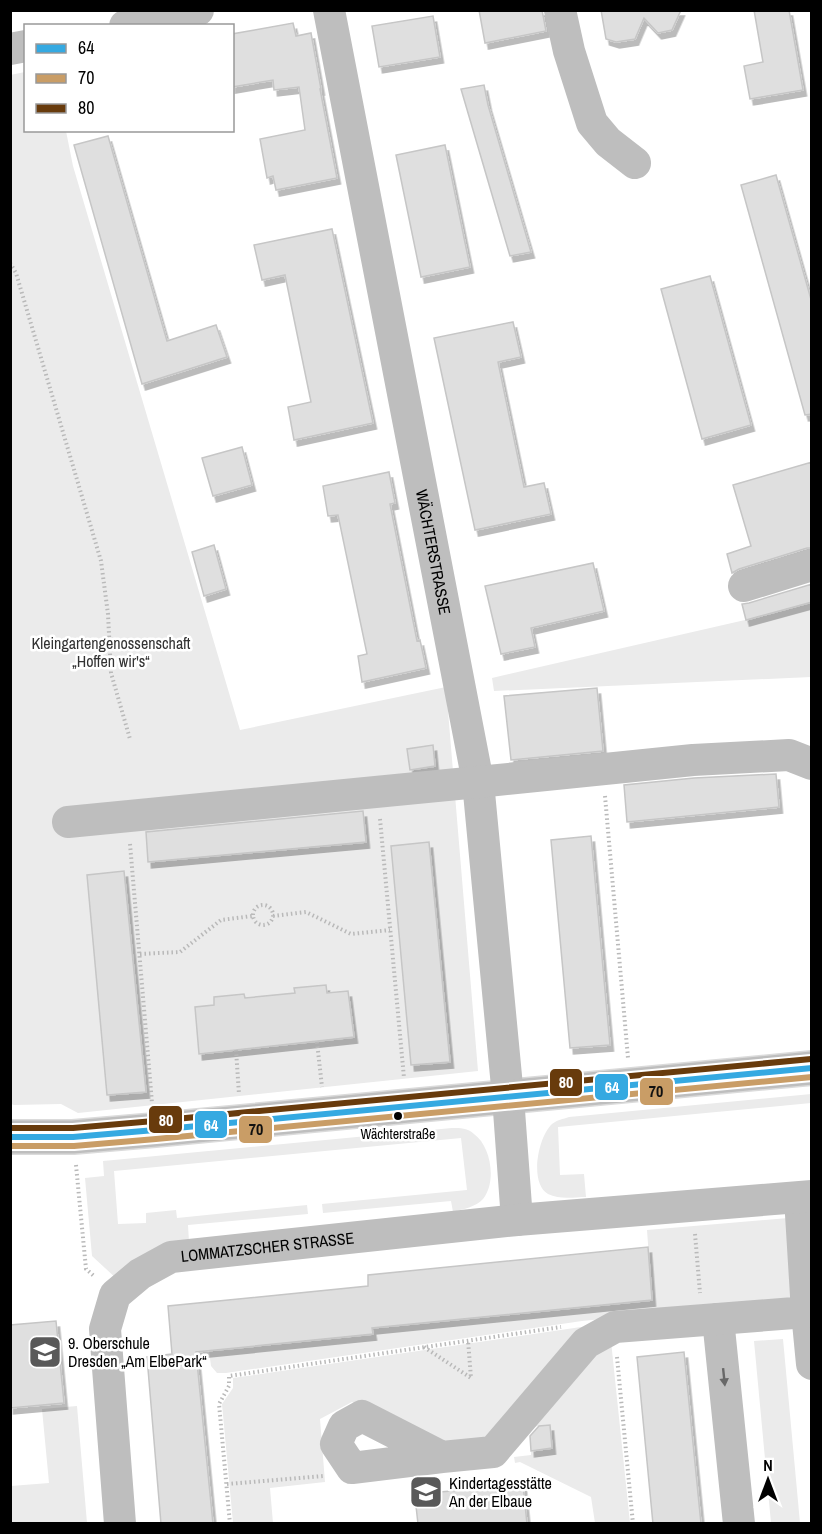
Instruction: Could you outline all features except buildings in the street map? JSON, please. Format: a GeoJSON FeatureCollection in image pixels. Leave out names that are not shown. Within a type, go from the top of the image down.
{"type":"FeatureCollection","features":[{"type":"Feature","properties":{"kind":"main road"},"geometry":{"type":"LineString","coordinates":[[10,1137],[73,1137],[155,1131],[812,1068]]}},
{"type":"Feature","properties":{"kind":"street"},"geometry":{"type":"LineString","coordinates":[[134,24],[198,10]]}},
{"type":"Feature","properties":{"kind":"street","name":"WÄCHTERSTRASSE"},"geometry":{"type":"LineString","coordinates":[[329,10],[478,782],[508,1097]]}},
{"type":"Feature","properties":{"kind":"street"},"geometry":{"type":"LineString","coordinates":[[560,10],[569,51],[592,123],[608,142],[635,163]]}},
{"type":"Feature","properties":{"kind":"street"},"geometry":{"type":"LineString","coordinates":[[744,586],[812,565]]}},
{"type":"Feature","properties":{"kind":"street"},"geometry":{"type":"LineString","coordinates":[[68,822],[693,760],[789,755],[812,764]]}},
{"type":"Feature","properties":{"kind":"street"},"geometry":{"type":"LineString","coordinates":[[508,1097],[517,1220]]}},
{"type":"Feature","properties":{"kind":"street","name":"LOMMATZSCHER STRASSE"},"geometry":{"type":"LineString","coordinates":[[115,1295],[140,1274],[171,1257],[517,1220],[806,1197],[807,1312],[812,1364]]}},
{"type":"Feature","properties":{"kind":"street"},"geometry":{"type":"LineString","coordinates":[[115,1295],[105,1329],[120,1524]]}},
{"type":"Feature","properties":{"kind":"street"},"geometry":{"type":"LineString","coordinates":[[442,1457],[362,1416],[344,1426],[336,1444],[352,1468],[493,1452],[586,1343],[615,1327],[807,1312]]}},
{"type":"Feature","properties":{"kind":"street"},"geometry":{"type":"LineString","coordinates":[[710,1320],[739,1524]]}},
{"type":"Feature","properties":{"kind":"path"},"geometry":{"type":"LineString","coordinates":[[10,263],[16,273],[101,561],[108,614],[111,673],[130,740]]}},
{"type":"Feature","properties":{"kind":"path"},"geometry":{"type":"LineString","coordinates":[[602,769],[630,1086]]}},
{"type":"Feature","properties":{"kind":"path"},"geometry":{"type":"LineString","coordinates":[[378,792],[407,1107]]}},
{"type":"Feature","properties":{"kind":"path"},"geometry":{"type":"LineString","coordinates":[[128,817],[155,1131]]}},
{"type":"Feature","properties":{"kind":"path"},"geometry":{"type":"LineString","coordinates":[[252,916],[256,907],[263,905],[269,907],[273,916]]}},
{"type":"Feature","properties":{"kind":"path"},"geometry":{"type":"LineString","coordinates":[[273,916],[306,912],[351,934],[390,930]]}},
{"type":"Feature","properties":{"kind":"path"},"geometry":{"type":"LineString","coordinates":[[140,954],[180,952],[221,920],[252,916]]}},
{"type":"Feature","properties":{"kind":"path"},"geometry":{"type":"LineString","coordinates":[[252,916],[255,922],[262,925],[269,923],[273,916]]}},
{"type":"Feature","properties":{"kind":"path"},"geometry":{"type":"LineString","coordinates":[[317,1042],[325,1114]]}},
{"type":"Feature","properties":{"kind":"path"},"geometry":{"type":"LineString","coordinates":[[236,1050],[241,1122]]}},
{"type":"Feature","properties":{"kind":"path"},"geometry":{"type":"LineString","coordinates":[[73,1137],[86,1269],[115,1295]]}},
{"type":"Feature","properties":{"kind":"path"},"geometry":{"type":"LineString","coordinates":[[692,1206],[710,1320]]}},
{"type":"Feature","properties":{"kind":"path"},"geometry":{"type":"LineString","coordinates":[[230,1524],[219,1404],[229,1386],[229,1376],[570,1325]]}},
{"type":"Feature","properties":{"kind":"path"},"geometry":{"type":"LineString","coordinates":[[615,1327],[633,1524]]}},
{"type":"Feature","properties":{"kind":"path"},"geometry":{"type":"LineString","coordinates":[[424,1347],[471,1378],[468,1340]]}},
{"type":"Feature","properties":{"kind":"path"},"geometry":{"type":"LineString","coordinates":[[226,1484],[347,1474],[352,1468]]}},
{"type":"Feature","properties":{"kind":"green space","name":"Kleingartengenossenschaft „Hoffen wir's“"},"geometry":{"type":"Polygon","coordinates":[[[24,72],[24,132],[66,132],[73,166],[240,730],[446,687],[478,1071],[78,1113],[61,1104],[11,1104],[10,75],[24,72]]]}},
{"type":"Feature","properties":{"kind":"green space"},"geometry":{"type":"Polygon","coordinates":[[[811,602],[811,677],[494,691],[492,678],[745,620],[811,602]]]}},
{"type":"Feature","properties":{"kind":"green space"},"geometry":{"type":"Polygon","coordinates":[[[811,1094],[811,1103],[558,1127],[560,1175],[584,1174],[586,1197],[553,1196],[542,1188],[539,1180],[537,1170],[543,1139],[552,1124],[562,1119],[811,1094]]]}},
{"type":"Feature","properties":{"kind":"green space"},"geometry":{"type":"Polygon","coordinates":[[[452,1128],[472,1132],[485,1147],[488,1155],[491,1174],[487,1192],[480,1202],[469,1207],[453,1212],[451,1201],[323,1213],[322,1204],[467,1190],[461,1138],[114,1171],[118,1224],[146,1223],[146,1213],[176,1210],[177,1218],[307,1205],[308,1214],[188,1225],[189,1242],[118,1280],[92,1256],[85,1178],[104,1176],[103,1161],[452,1128]]]}},
{"type":"Feature","properties":{"kind":"green space"},"geometry":{"type":"Polygon","coordinates":[[[788,1218],[796,1295],[785,1306],[704,1309],[582,1321],[226,1373],[217,1373],[211,1366],[209,1351],[372,1334],[372,1328],[652,1300],[647,1230],[788,1218]]]}},
{"type":"Feature","properties":{"kind":"green space"},"geometry":{"type":"Polygon","coordinates":[[[607,1325],[482,1440],[433,1446],[352,1402],[320,1419],[325,1482],[270,1488],[273,1523],[233,1523],[222,1404],[233,1388],[233,1378],[607,1325]]]}},
{"type":"Feature","properties":{"kind":"green space"},"geometry":{"type":"Polygon","coordinates":[[[783,1339],[800,1523],[771,1523],[754,1341],[783,1339]]]}},
{"type":"Feature","properties":{"kind":"green space"},"geometry":{"type":"Polygon","coordinates":[[[611,1341],[630,1523],[595,1523],[591,1497],[520,1462],[515,1463],[514,1457],[531,1455],[531,1451],[552,1448],[550,1425],[529,1427],[561,1381],[611,1341]]]}},
{"type":"Feature","properties":{"kind":"green space"},"geometry":{"type":"Polygon","coordinates":[[[77,1406],[87,1523],[11,1523],[11,1486],[49,1483],[42,1409],[77,1406]]]}},
{"type":"Feature","properties":{"kind":"transit line","name":"80"},"geometry":{"type":"LineString","coordinates":[[10,1128],[73,1128],[811,1059]]}},
{"type":"Feature","properties":{"kind":"transit line","name":"64"},"geometry":{"type":"LineString","coordinates":[[10,1137],[73,1137],[155,1130],[812,1068]]}},
{"type":"Feature","properties":{"kind":"transit line","name":"70"},"geometry":{"type":"LineString","coordinates":[[10,1146],[74,1146],[156,1139],[812,1077]]}},
{"type":"Feature","properties":{"kind":"place","name":"Wächterstraße"},"geometry":{"type":"Point","coordinates":[398,1116]}},
{"type":"Feature","properties":{"kind":"place","name":"9. Oberschule Dresden „Am ElbePark“"},"geometry":{"type":"Point","coordinates":[45,1352]}},
{"type":"Feature","properties":{"kind":"place","name":"Kindertagesstätte An der Elbaue"},"geometry":{"type":"Point","coordinates":[426,1492]}}]}
